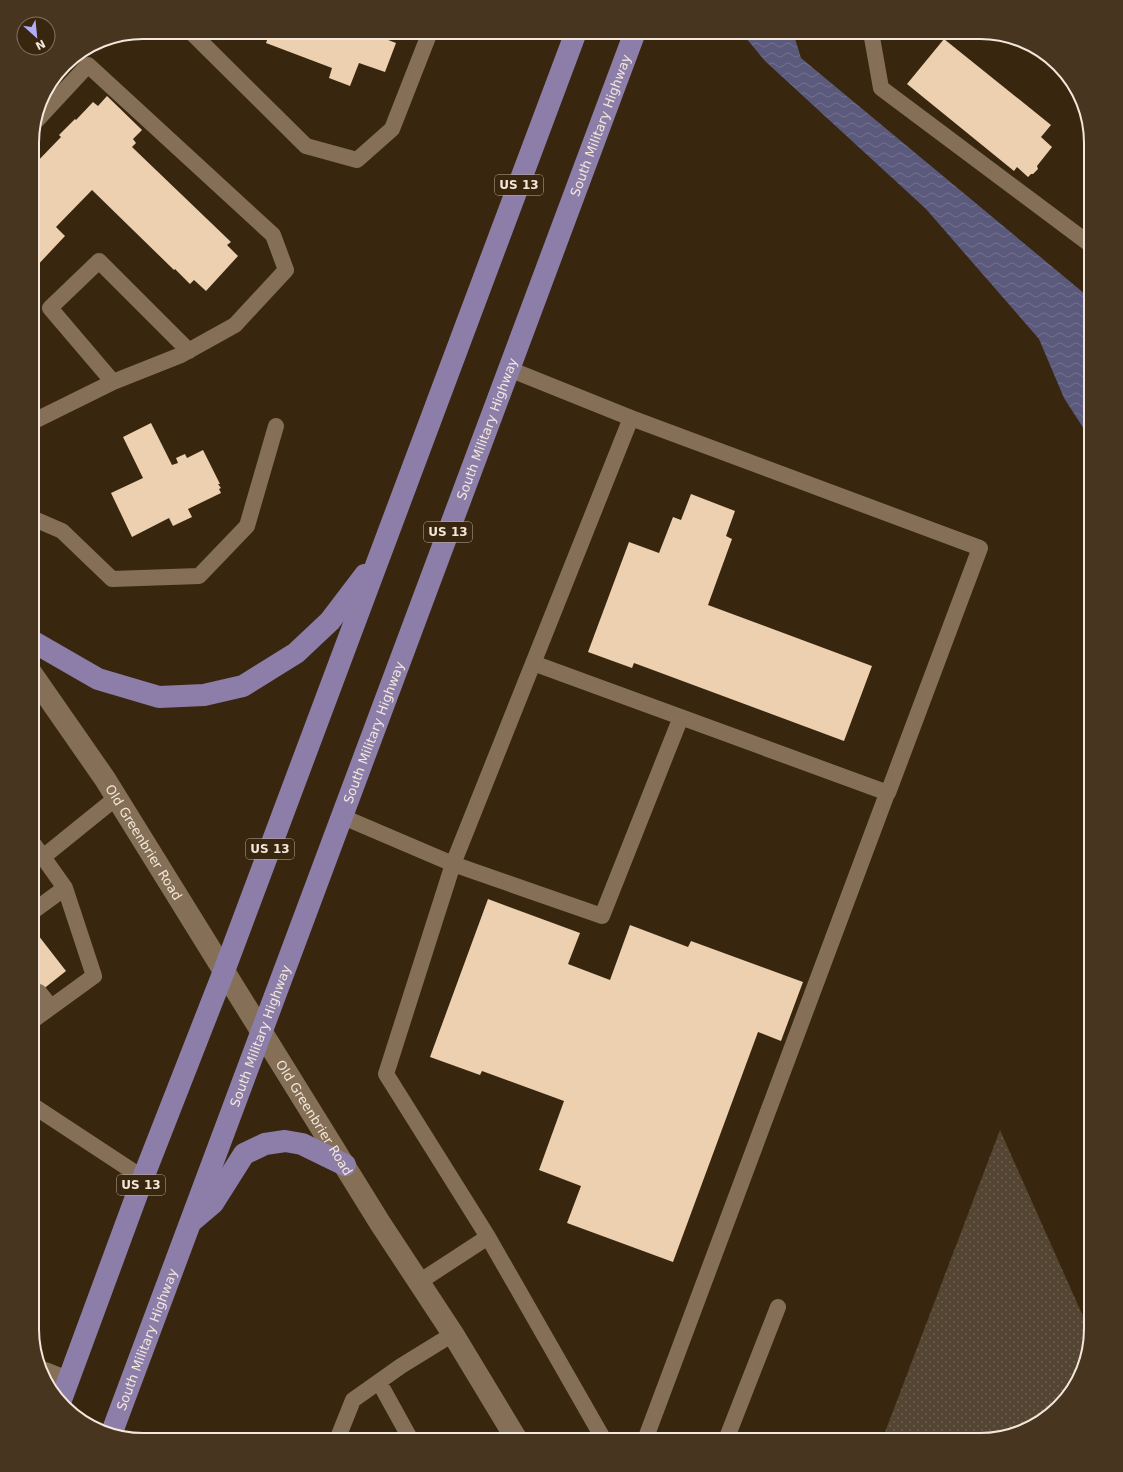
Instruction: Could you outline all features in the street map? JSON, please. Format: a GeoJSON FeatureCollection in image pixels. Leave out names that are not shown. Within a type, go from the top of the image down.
{"type":"FeatureCollection","features":[{"type":"Feature","properties":{"kind":"main road","name":"US 13"},"geometry":{"type":"LineString","coordinates":[[63,1394],[143,1178],[224,971],[573,39]]}},
{"type":"Feature","properties":{"kind":"main road","name":"South Military Highway"},"geometry":{"type":"LineString","coordinates":[[113,1428],[632,39]]}},
{"type":"Feature","properties":{"kind":"main road"},"geometry":{"type":"LineString","coordinates":[[39,645],[98,679],[159,697],[204,695],[243,686],[296,653],[330,622],[380,555]]}},
{"type":"Feature","properties":{"kind":"main road"},"geometry":{"type":"LineString","coordinates":[[191,1222],[213,1204],[244,1154],[265,1144],[285,1141],[302,1144],[345,1165]]}},
{"type":"Feature","properties":{"kind":"street","name":"Old Greenbrier Road"},"geometry":{"type":"LineString","coordinates":[[39,684],[105,779],[262,1033],[453,1334],[513,1433]]}},
{"type":"Feature","properties":{"kind":"lane"},"geometry":{"type":"LineString","coordinates":[[198,39],[306,146],[357,160],[392,129],[427,39]]}},
{"type":"Feature","properties":{"kind":"lane"},"geometry":{"type":"LineString","coordinates":[[872,39],[882,88],[1084,240]]}},
{"type":"Feature","properties":{"kind":"lane"},"geometry":{"type":"LineString","coordinates":[[39,419],[113,382],[181,355],[235,325],[286,270],[273,235],[88,65],[44,112]]}},
{"type":"Feature","properties":{"kind":"lane"},"geometry":{"type":"LineString","coordinates":[[113,382],[50,308],[99,261],[188,351]]}},
{"type":"Feature","properties":{"kind":"lane"},"geometry":{"type":"LineString","coordinates":[[509,369],[631,418],[980,548],[648,1433]]}},
{"type":"Feature","properties":{"kind":"lane"},"geometry":{"type":"LineString","coordinates":[[600,1433],[488,1236],[386,1074],[453,864],[631,418]]}},
{"type":"Feature","properties":{"kind":"lane"},"geometry":{"type":"LineString","coordinates":[[39,521],[62,531],[112,579],[199,576],[247,526],[276,426]]}},
{"type":"Feature","properties":{"kind":"lane"},"geometry":{"type":"LineString","coordinates":[[533,663],[888,793],[888,791]]}},
{"type":"Feature","properties":{"kind":"lane"},"geometry":{"type":"LineString","coordinates":[[343,817],[453,864],[602,916],[681,717]]}},
{"type":"Feature","properties":{"kind":"lane"},"geometry":{"type":"LineString","coordinates":[[43,857],[116,798]]}},
{"type":"Feature","properties":{"kind":"lane"},"geometry":{"type":"LineString","coordinates":[[39,852],[65,888],[94,976],[39,1016]]}},
{"type":"Feature","properties":{"kind":"lane"},"geometry":{"type":"LineString","coordinates":[[39,907],[65,888]]}},
{"type":"Feature","properties":{"kind":"lane"},"geometry":{"type":"LineString","coordinates":[[39,992],[51,1007]]}},
{"type":"Feature","properties":{"kind":"lane"},"geometry":{"type":"LineString","coordinates":[[39,1110],[143,1178]]}},
{"type":"Feature","properties":{"kind":"lane"},"geometry":{"type":"LineString","coordinates":[[419,1282],[488,1236]]}},
{"type":"Feature","properties":{"kind":"lane"},"geometry":{"type":"LineString","coordinates":[[729,1433],[778,1307]]}},
{"type":"Feature","properties":{"kind":"lane"},"geometry":{"type":"LineString","coordinates":[[340,1433],[353,1400],[401,1366],[453,1334]]}},
{"type":"Feature","properties":{"kind":"lane"},"geometry":{"type":"LineString","coordinates":[[49,1371],[68,1379]]}},
{"type":"Feature","properties":{"kind":"lane"},"geometry":{"type":"LineString","coordinates":[[379,1382],[407,1433]]}},
{"type":"Feature","properties":{"kind":"shaded area"},"geometry":{"type":"Polygon","coordinates":[[[1000,1130],[1084,1319],[1084,1335],[1078,1362],[1066,1387],[1048,1407],[1026,1422],[1013,1427],[993,1432],[980,1433],[885,1433],[1000,1130]]]}},
{"type":"Feature","properties":{"kind":"water"},"geometry":{"type":"Polygon","coordinates":[[[747,39],[795,39],[801,58],[1084,293],[1084,429],[1064,398],[1039,339],[926,209],[765,61],[747,39]]]}},
{"type":"Feature","properties":{"kind":"building"},"geometry":{"type":"Polygon","coordinates":[[[267,39],[386,39],[396,43],[385,72],[359,63],[350,86],[329,78],[332,68],[266,43],[267,39]]]}},
{"type":"Feature","properties":{"kind":"building"},"geometry":{"type":"Polygon","coordinates":[[[944,39],[1051,125],[1041,137],[1052,147],[1037,166],[1038,169],[1033,174],[1028,177],[1017,167],[1014,171],[907,84],[944,39]]]}},
{"type":"Feature","properties":{"kind":"building"},"geometry":{"type":"Polygon","coordinates":[[[107,96],[142,130],[133,139],[136,143],[132,147],[231,242],[227,245],[238,256],[206,291],[194,280],[190,284],[175,269],[174,270],[92,190],[56,227],[65,236],[39,264],[39,160],[61,137],[59,135],[93,102],[98,106],[107,96]]]}},
{"type":"Feature","properties":{"kind":"building"},"geometry":{"type":"Polygon","coordinates":[[[151,423],[172,465],[178,463],[176,458],[185,454],[187,458],[203,450],[220,484],[218,484],[221,488],[219,489],[221,493],[188,509],[192,517],[173,526],[169,518],[132,537],[111,493],[143,478],[123,437],[151,423]]]}},
{"type":"Feature","properties":{"kind":"building"},"geometry":{"type":"Polygon","coordinates":[[[691,494],[735,511],[726,536],[732,539],[708,605],[872,666],[844,741],[634,663],[632,668],[588,652],[629,542],[659,553],[673,517],[681,520],[691,494]]]}},
{"type":"Feature","properties":{"kind":"building"},"geometry":{"type":"Polygon","coordinates":[[[488,899],[580,933],[568,964],[610,980],[630,925],[688,947],[691,941],[803,982],[781,1041],[758,1032],[673,1262],[567,1223],[581,1186],[539,1170],[564,1101],[482,1071],[480,1075],[430,1057],[488,899]]]}},
{"type":"Feature","properties":{"kind":"building"},"geometry":{"type":"Polygon","coordinates":[[[39,936],[66,971],[39,992],[39,936]]]}}]}
